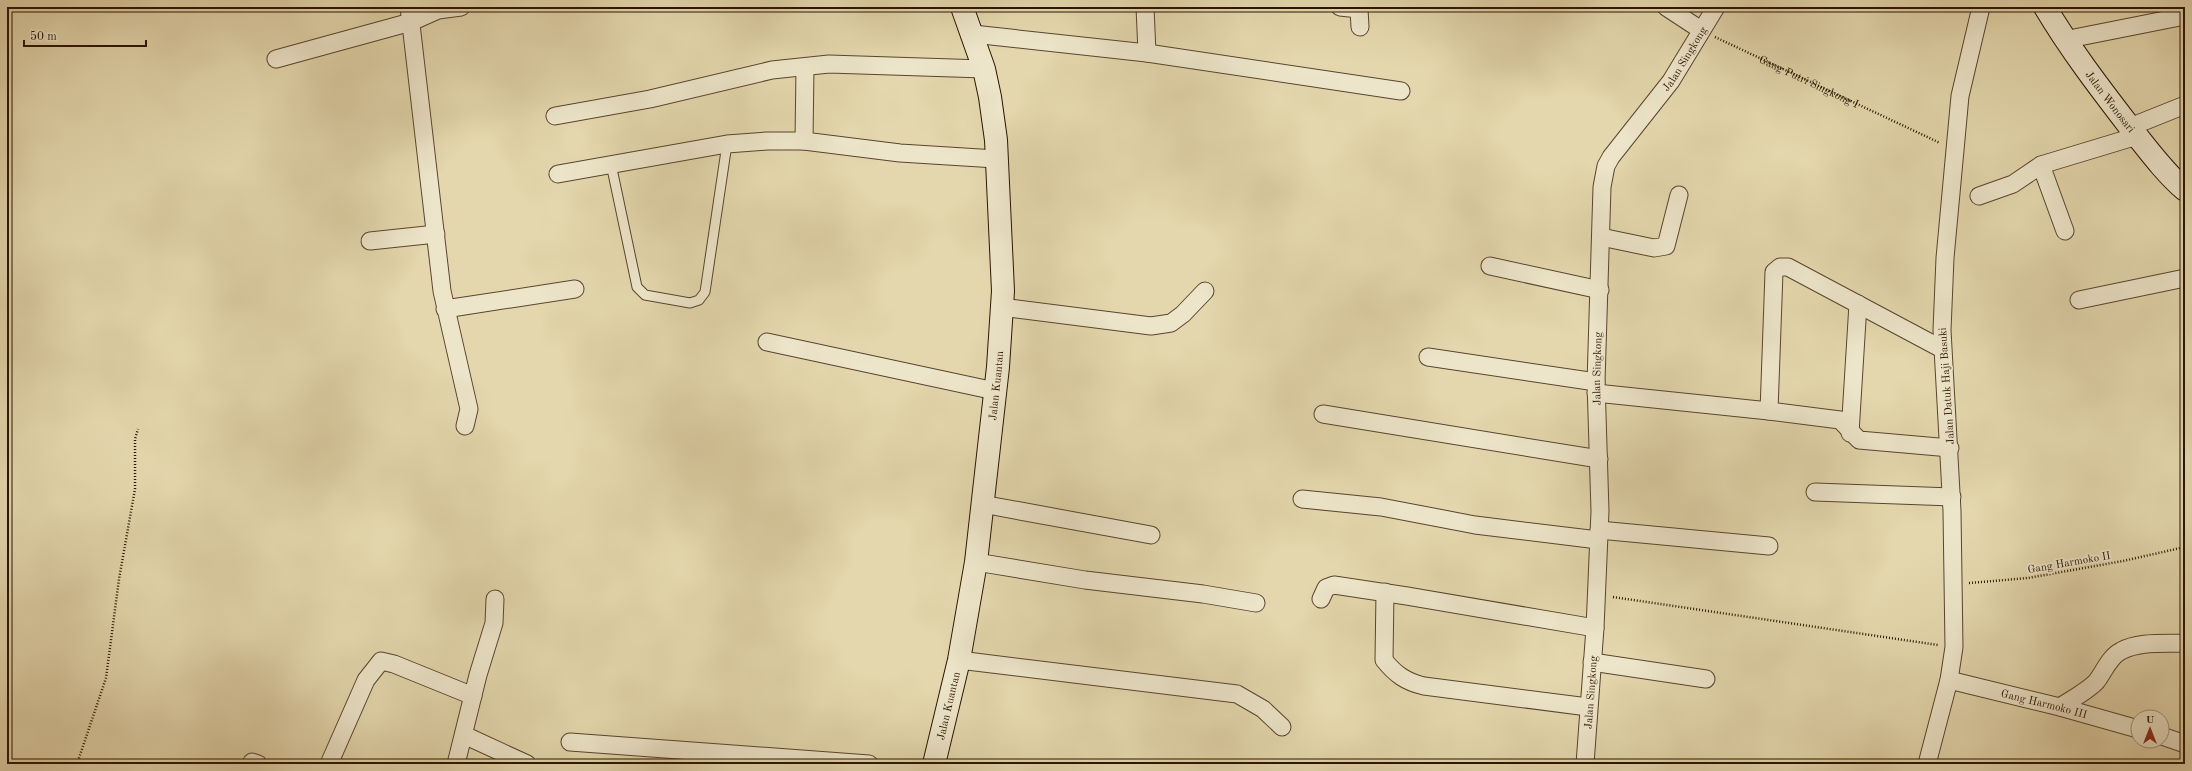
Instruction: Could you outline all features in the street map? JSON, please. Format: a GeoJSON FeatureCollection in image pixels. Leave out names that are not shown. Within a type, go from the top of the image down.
{"type":"FeatureCollection","features":[{"type":"Feature","properties":{"kind":"street"},"geometry":{"type":"LineString","coordinates":[[276,59],[410,14],[461,7]]}},
{"type":"Feature","properties":{"kind":"street","name":"Jalan Kuantan"},"geometry":{"type":"LineString","coordinates":[[934,764],[959,660],[976,562],[995,391],[1001,307],[1002,244],[990,97],[984,69],[973,34],[962,7]]}},
{"type":"Feature","properties":{"kind":"street"},"geometry":{"type":"LineString","coordinates":[[1145,7],[1146,53]]}},
{"type":"Feature","properties":{"kind":"street"},"geometry":{"type":"LineString","coordinates":[[1340,7],[1359,9],[1360,27]]}},
{"type":"Feature","properties":{"kind":"street"},"geometry":{"type":"LineString","coordinates":[[1666,7],[1701,30]]}},
{"type":"Feature","properties":{"kind":"street","name":"Jalan Singkong"},"geometry":{"type":"LineString","coordinates":[[1585,764],[1597,595],[1600,511],[1596,387],[1602,187],[1606,166],[1611,157],[1671,81],[1716,7]]}},
{"type":"Feature","properties":{"kind":"street","name":"Jalan Datuk Haji Basuki"},"geometry":{"type":"LineString","coordinates":[[1926,764],[1949,680],[1954,647],[1952,497],[1950,448],[1942,349],[1945,258],[1960,96],[1981,7]]}},
{"type":"Feature","properties":{"kind":"street","name":"Jalan Wonosari"},"geometry":{"type":"LineString","coordinates":[[2045,7],[2064,40],[2160,167],[2185,190]]}},
{"type":"Feature","properties":{"kind":"street"},"geometry":{"type":"LineString","coordinates":[[410,14],[445,309],[469,409],[465,426]]}},
{"type":"Feature","properties":{"kind":"street"},"geometry":{"type":"LineString","coordinates":[[2064,40],[2185,16]]}},
{"type":"Feature","properties":{"kind":"street"},"geometry":{"type":"LineString","coordinates":[[973,34],[1146,53],[1401,91]]}},
{"type":"Feature","properties":{"kind":"street"},"geometry":{"type":"LineString","coordinates":[[555,116],[650,99],[772,70],[829,64],[984,69]]}},
{"type":"Feature","properties":{"kind":"street"},"geometry":{"type":"LineString","coordinates":[[804,141],[805,67]]}},
{"type":"Feature","properties":{"kind":"street"},"geometry":{"type":"LineString","coordinates":[[1979,196],[2013,184],[2041,165],[2133,131],[2185,106]]}},
{"type":"Feature","properties":{"kind":"street"},"geometry":{"type":"LineString","coordinates":[[558,174],[727,144],[767,141],[804,141],[900,153],[996,159]]}},
{"type":"Feature","properties":{"kind":"street"},"geometry":{"type":"LineString","coordinates":[[2041,165],[2065,231]]}},
{"type":"Feature","properties":{"kind":"street"},"geometry":{"type":"LineString","coordinates":[[1601,237],[1654,248],[1666,246],[1679,195]]}},
{"type":"Feature","properties":{"kind":"street"},"geometry":{"type":"LineString","coordinates":[[370,240],[436,234]]}},
{"type":"Feature","properties":{"kind":"street"},"geometry":{"type":"LineString","coordinates":[[1490,266],[1600,290]]}},
{"type":"Feature","properties":{"kind":"street"},"geometry":{"type":"LineString","coordinates":[[1769,411],[1774,272],[1780,267],[1788,267],[1942,349]]}},
{"type":"Feature","properties":{"kind":"street"},"geometry":{"type":"LineString","coordinates":[[2079,300],[2185,278]]}},
{"type":"Feature","properties":{"kind":"street"},"geometry":{"type":"LineString","coordinates":[[445,309],[575,289]]}},
{"type":"Feature","properties":{"kind":"street"},"geometry":{"type":"LineString","coordinates":[[1001,307],[1151,326],[1171,323],[1183,314],[1205,291]]}},
{"type":"Feature","properties":{"kind":"street"},"geometry":{"type":"LineString","coordinates":[[1850,433],[1858,304]]}},
{"type":"Feature","properties":{"kind":"street"},"geometry":{"type":"LineString","coordinates":[[767,342],[995,391]]}},
{"type":"Feature","properties":{"kind":"street"},"geometry":{"type":"LineString","coordinates":[[1428,357],[1596,387],[1840,420],[1850,433],[1859,440],[1950,448]]}},
{"type":"Feature","properties":{"kind":"street"},"geometry":{"type":"LineString","coordinates":[[1323,414],[1599,459]]}},
{"type":"Feature","properties":{"kind":"street"},"geometry":{"type":"LineString","coordinates":[[1815,492],[1952,497]]}},
{"type":"Feature","properties":{"kind":"street"},"geometry":{"type":"LineString","coordinates":[[1302,499],[1381,507],[1475,525],[1598,535],[1769,546]]}},
{"type":"Feature","properties":{"kind":"street"},"geometry":{"type":"LineString","coordinates":[[982,504],[1151,535]]}},
{"type":"Feature","properties":{"kind":"street"},"geometry":{"type":"LineString","coordinates":[[976,562],[1085,580],[1256,602]]}},
{"type":"Feature","properties":{"kind":"street"},"geometry":{"type":"LineString","coordinates":[[1321,599],[1326,588],[1334,585],[1385,592],[1595,628]]}},
{"type":"Feature","properties":{"kind":"street"},"geometry":{"type":"LineString","coordinates":[[1385,592],[1384,660],[1391,669],[1402,678],[1411,683],[1424,686],[1588,707]]}},
{"type":"Feature","properties":{"kind":"street"},"geometry":{"type":"LineString","coordinates":[[456,764],[473,696],[494,623],[495,599]]}},
{"type":"Feature","properties":{"kind":"street"},"geometry":{"type":"LineString","coordinates":[[2060,707],[2083,693],[2095,682],[2113,656],[2121,650],[2135,646],[2185,643]]}},
{"type":"Feature","properties":{"kind":"street"},"geometry":{"type":"LineString","coordinates":[[959,660],[1237,694],[1263,710],[1282,728]]}},
{"type":"Feature","properties":{"kind":"street"},"geometry":{"type":"LineString","coordinates":[[329,764],[366,680],[381,661],[394,664],[473,696]]}},
{"type":"Feature","properties":{"kind":"street"},"geometry":{"type":"LineString","coordinates":[[1592,662],[1706,679]]}},
{"type":"Feature","properties":{"kind":"street","name":"Gang Harmoko III"},"geometry":{"type":"LineString","coordinates":[[1949,680],[2060,707],[2130,727]]}},
{"type":"Feature","properties":{"kind":"street"},"geometry":{"type":"LineString","coordinates":[[464,735],[527,764]]}},
{"type":"Feature","properties":{"kind":"street"},"geometry":{"type":"LineString","coordinates":[[2170,739],[2185,744]]}},
{"type":"Feature","properties":{"kind":"street"},"geometry":{"type":"LineString","coordinates":[[570,742],[868,764]]}},
{"type":"Feature","properties":{"kind":"lane"},"geometry":{"type":"LineString","coordinates":[[611,164],[637,287],[645,295],[690,303],[699,300],[705,292],[727,144]]}},
{"type":"Feature","properties":{"kind":"path","name":"Gang Putri Singkong I"},"geometry":{"type":"LineString","coordinates":[[1701,30],[1955,150]]}},
{"type":"Feature","properties":{"kind":"path"},"geometry":{"type":"LineString","coordinates":[[77,764],[107,671],[115,607],[135,489],[135,439],[138,429]]}},
{"type":"Feature","properties":{"kind":"path","name":"Gang Harmoko II"},"geometry":{"type":"LineString","coordinates":[[1954,584],[2028,578],[2123,561],[2185,547]]}},
{"type":"Feature","properties":{"kind":"path"},"geometry":{"type":"LineString","coordinates":[[1597,595],[1628,598],[1954,647]]}}]}
